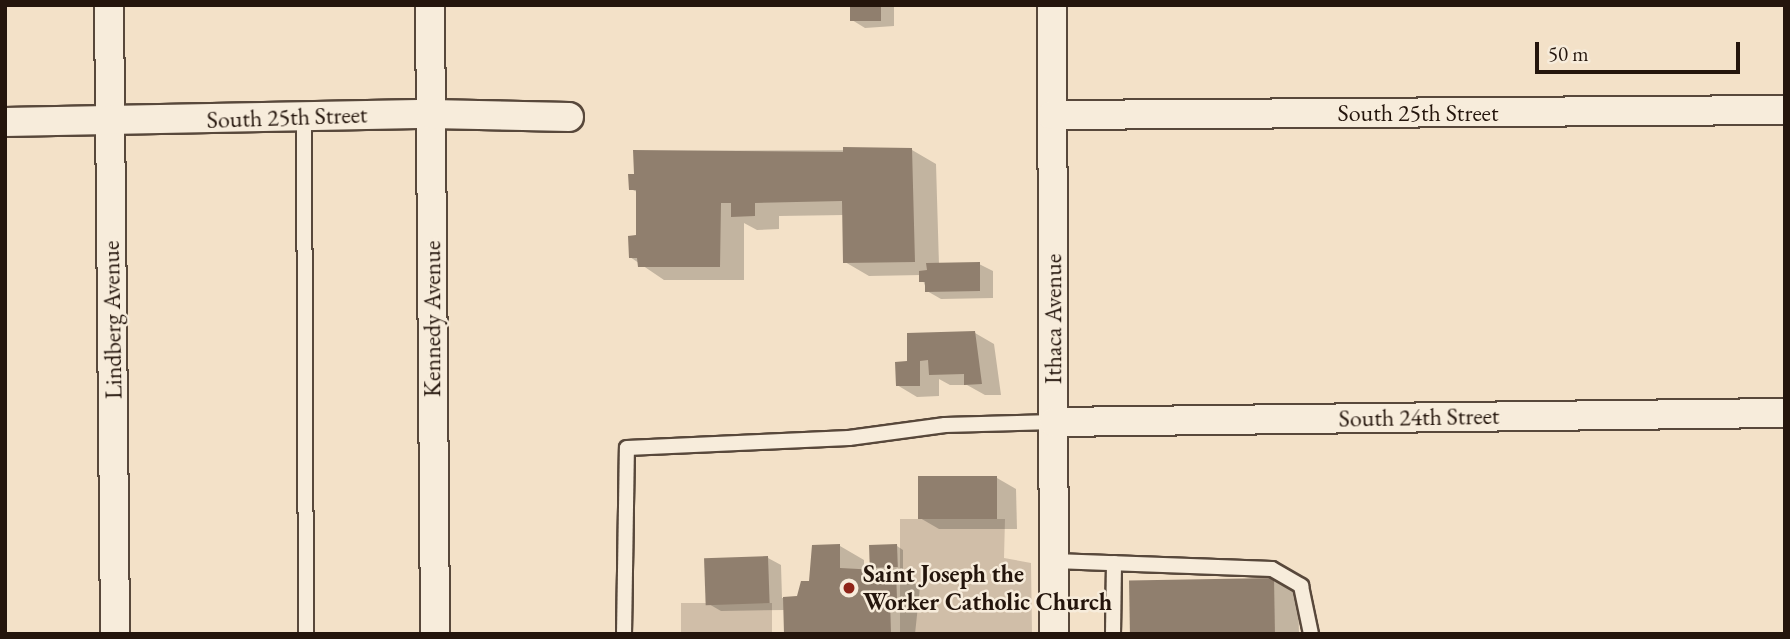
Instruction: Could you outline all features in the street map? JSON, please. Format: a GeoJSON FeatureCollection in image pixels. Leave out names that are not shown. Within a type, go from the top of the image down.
{"type":"FeatureCollection","features":[{"type":"Feature","properties":{"kind":"street","name":"Lindberg Avenue"},"geometry":{"type":"LineString","coordinates":[[109,5],[115,634]]}},
{"type":"Feature","properties":{"kind":"street","name":"Kennedy Avenue"},"geometry":{"type":"LineString","coordinates":[[430,5],[435,634]]}},
{"type":"Feature","properties":{"kind":"street","name":"Ithaca Avenue"},"geometry":{"type":"LineString","coordinates":[[1052,5],[1054,634]]}},
{"type":"Feature","properties":{"kind":"street","name":"South 25th Street"},"geometry":{"type":"LineString","coordinates":[[1052,115],[1785,110]]}},
{"type":"Feature","properties":{"kind":"street","name":"South 25th Street"},"geometry":{"type":"LineString","coordinates":[[5,122],[431,114],[569,117]]}},
{"type":"Feature","properties":{"kind":"street","name":"South 24th Street"},"geometry":{"type":"LineString","coordinates":[[1054,422],[1785,413]]}},
{"type":"Feature","properties":{"kind":"lane"},"geometry":{"type":"LineString","coordinates":[[304,117],[306,634]]}},
{"type":"Feature","properties":{"kind":"lane"},"geometry":{"type":"LineString","coordinates":[[624,634],[627,448],[849,438],[945,425],[1054,422]]}},
{"type":"Feature","properties":{"kind":"lane"},"geometry":{"type":"LineString","coordinates":[[1054,561],[1272,569],[1301,586],[1311,634]]}},
{"type":"Feature","properties":{"kind":"lane"},"geometry":{"type":"LineString","coordinates":[[1113,634],[1114,563]]}},
{"type":"Feature","properties":{"kind":"shaded area"},"geometry":{"type":"Polygon","coordinates":[[[900,519],[1005,519],[1004,558],[1031,563],[1032,634],[900,634],[900,519]]]}},
{"type":"Feature","properties":{"kind":"shaded area"},"geometry":{"type":"Polygon","coordinates":[[[681,603],[772,603],[772,634],[681,634],[681,603]]]}},
{"type":"Feature","properties":{"kind":"building"},"geometry":{"type":"Polygon","coordinates":[[[850,5],[881,5],[881,21],[850,21],[850,5]]]}},
{"type":"Feature","properties":{"kind":"building"},"geometry":{"type":"Polygon","coordinates":[[[843,147],[912,148],[915,262],[843,263],[842,201],[755,203],[755,216],[731,217],[731,203],[721,203],[720,267],[638,267],[637,258],[629,258],[628,236],[636,235],[636,190],[629,190],[628,174],[634,174],[633,150],[843,152],[843,147]]]}},
{"type":"Feature","properties":{"kind":"building"},"geometry":{"type":"Polygon","coordinates":[[[980,262],[980,291],[925,292],[925,282],[919,282],[919,271],[927,270],[926,263],[980,262]]]}},
{"type":"Feature","properties":{"kind":"building"},"geometry":{"type":"Polygon","coordinates":[[[975,331],[982,384],[964,385],[964,374],[929,375],[928,360],[920,361],[920,386],[896,386],[895,362],[907,361],[907,333],[975,331]]]}},
{"type":"Feature","properties":{"kind":"building"},"geometry":{"type":"Polygon","coordinates":[[[918,476],[997,476],[997,519],[918,519],[918,476]]]}},
{"type":"Feature","properties":{"kind":"building","name":"Saint Joseph the Worker Catholic Church"},"geometry":{"type":"Polygon","coordinates":[[[840,544],[840,568],[896,571],[897,599],[890,599],[891,634],[784,634],[783,597],[797,596],[801,581],[809,581],[812,545],[840,544]]]}},
{"type":"Feature","properties":{"kind":"building"},"geometry":{"type":"Polygon","coordinates":[[[897,544],[898,567],[870,568],[869,545],[897,544]]]}},
{"type":"Feature","properties":{"kind":"building"},"geometry":{"type":"Polygon","coordinates":[[[768,556],[770,603],[706,605],[704,558],[768,556]]]}},
{"type":"Feature","properties":{"kind":"building"},"geometry":{"type":"Polygon","coordinates":[[[1274,578],[1275,634],[1130,634],[1129,581],[1274,578]]]}},
{"type":"Feature","properties":{"kind":"place","name":"Saint Joseph the Worker Catholic Church"},"geometry":{"type":"Point","coordinates":[849,588]}}]}
